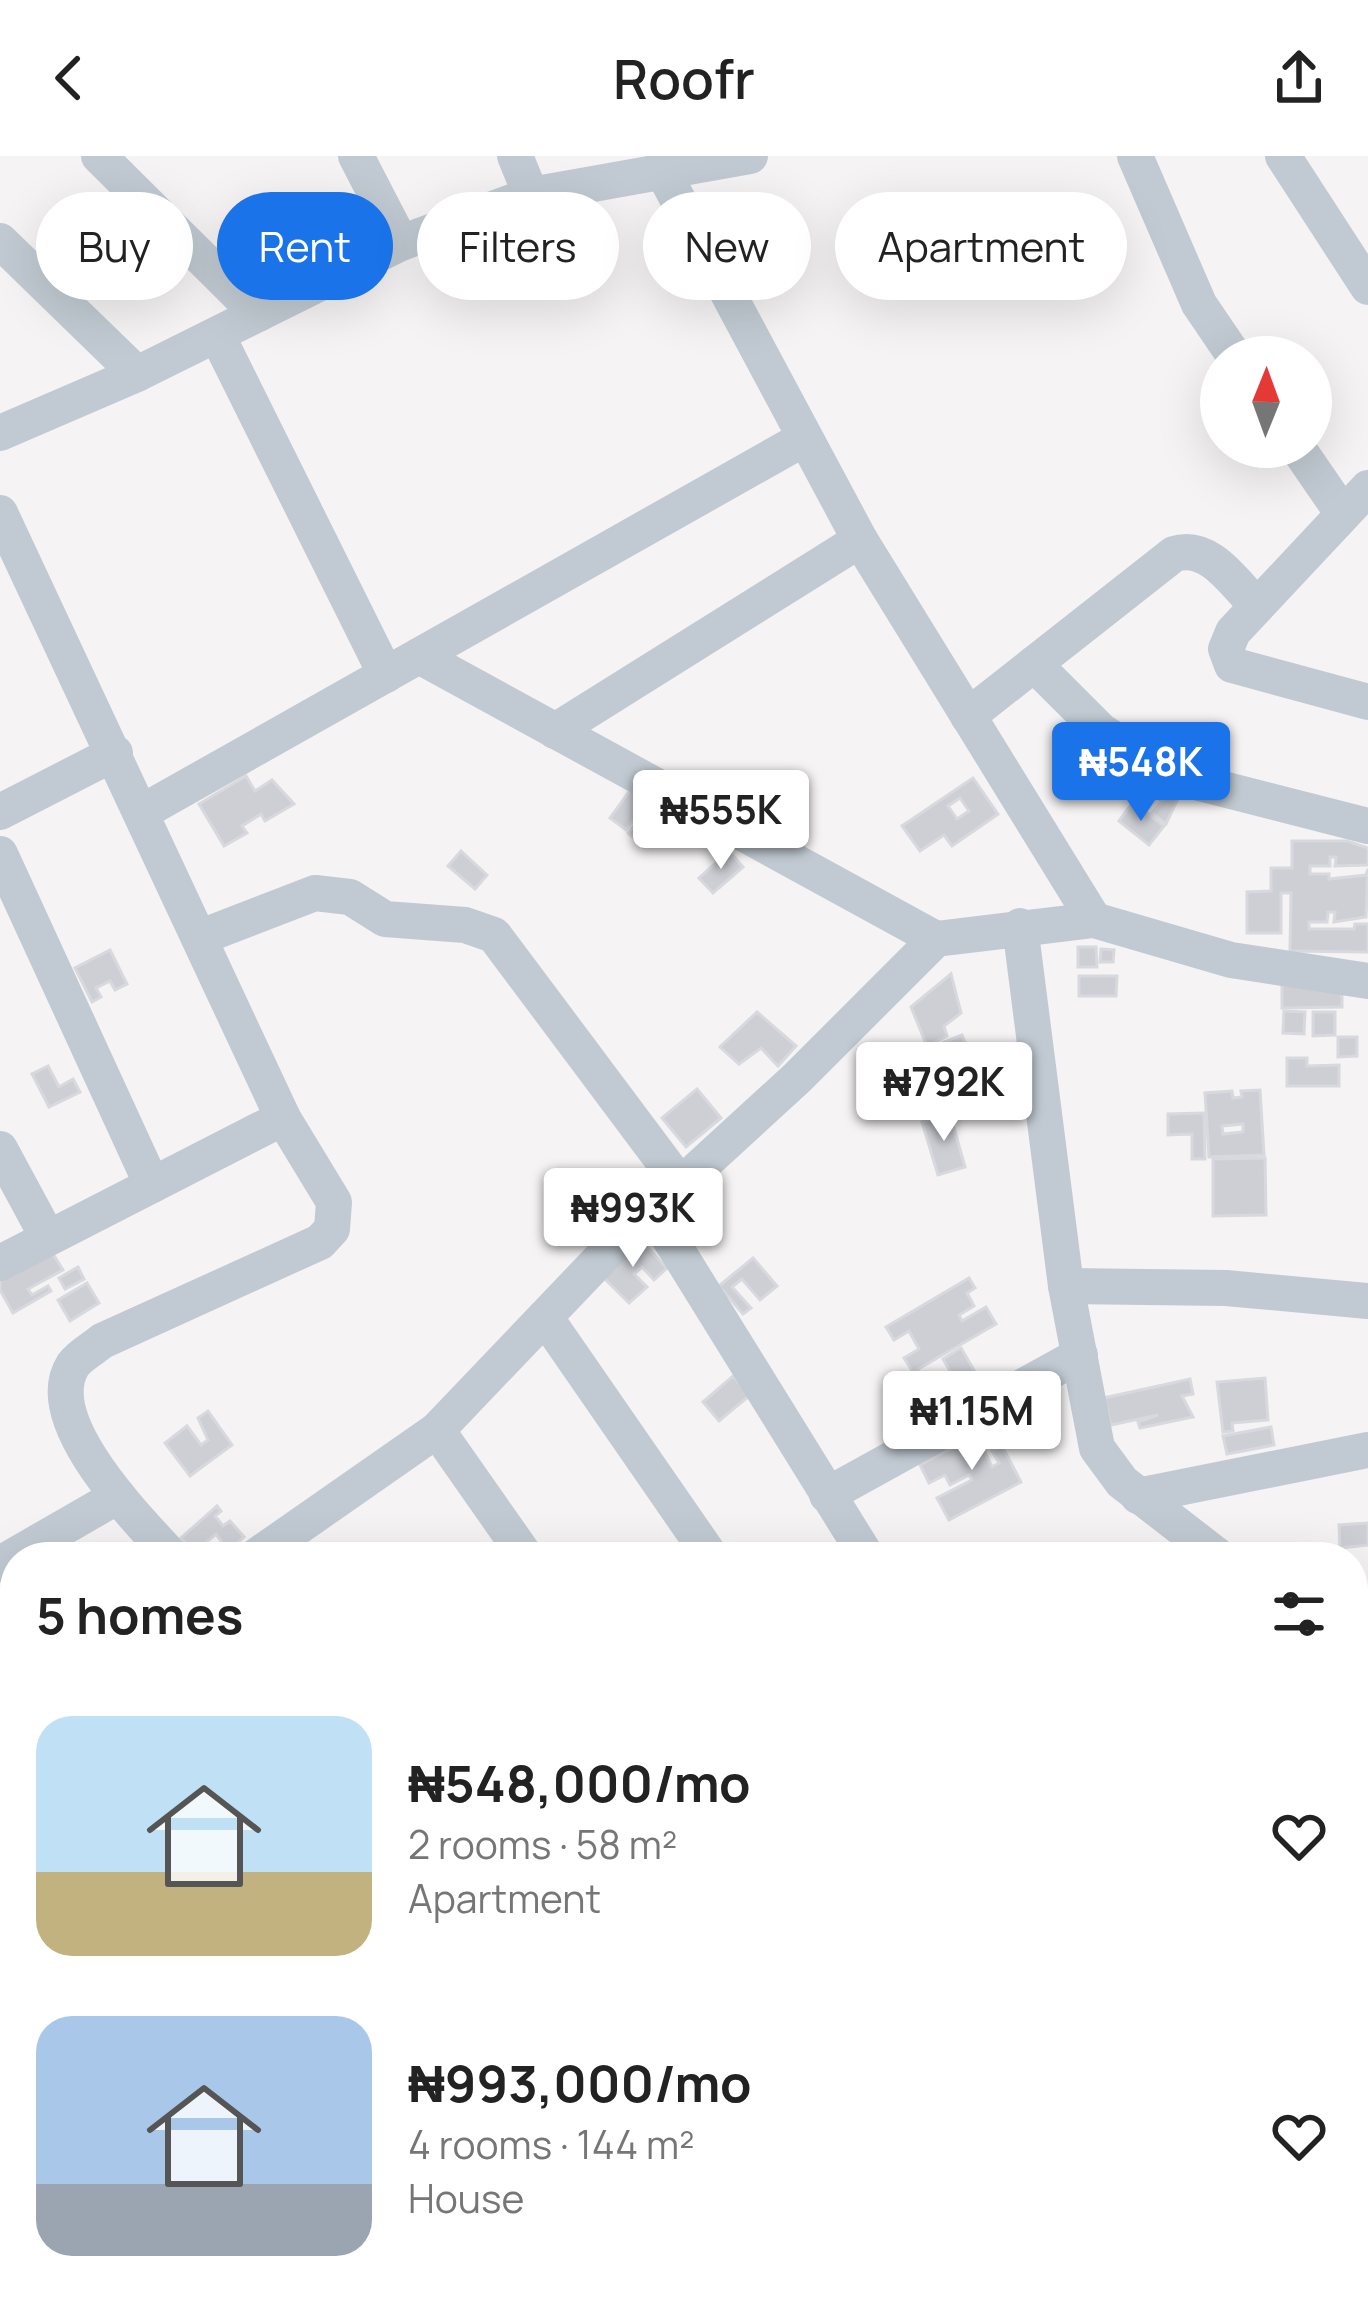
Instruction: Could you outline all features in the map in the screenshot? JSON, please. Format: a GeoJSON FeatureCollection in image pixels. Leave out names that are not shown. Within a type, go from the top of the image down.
{"type":"FeatureCollection","features":[{"type":"Feature","properties":{"kind":"street"},"geometry":{"type":"LineString","coordinates":[[99,156],[258,314]]}},
{"type":"Feature","properties":{"kind":"street"},"geometry":{"type":"LineString","coordinates":[[356,156],[401,243]]}},
{"type":"Feature","properties":{"kind":"street"},"geometry":{"type":"LineString","coordinates":[[515,156],[530,192]]}},
{"type":"Feature","properties":{"kind":"street"},"geometry":{"type":"LineString","coordinates":[[545,192],[661,168],[750,156]]}},
{"type":"Feature","properties":{"kind":"street"},"geometry":{"type":"LineString","coordinates":[[1136,156],[1199,304],[1221,336]]}},
{"type":"Feature","properties":{"kind":"street"},"geometry":{"type":"LineString","coordinates":[[1283,156],[1368,287]]}},
{"type":"Feature","properties":{"kind":"street"},"geometry":{"type":"LineString","coordinates":[[661,168],[860,540],[1094,920]]}},
{"type":"Feature","properties":{"kind":"street"},"geometry":{"type":"LineString","coordinates":[[5,424],[137,374],[417,237]]}},
{"type":"Feature","properties":{"kind":"street"},"geometry":{"type":"LineString","coordinates":[[0,241],[137,374]]}},
{"type":"Feature","properties":{"kind":"street"},"geometry":{"type":"LineString","coordinates":[[217,335],[386,675]]}},
{"type":"Feature","properties":{"kind":"street"},"geometry":{"type":"LineString","coordinates":[[144,811],[805,438]]}},
{"type":"Feature","properties":{"kind":"street"},"geometry":{"type":"LineString","coordinates":[[1320,468],[1356,501],[1233,632],[1226,649],[1232,665],[1368,702]]}},
{"type":"Feature","properties":{"kind":"street"},"geometry":{"type":"LineString","coordinates":[[0,513],[144,811],[283,1118],[334,1202],[332,1229],[320,1242],[102,1341],[73,1366],[65,1398],[71,1426],[118,1496],[159,1542]]}},
{"type":"Feature","properties":{"kind":"street"},"geometry":{"type":"LineString","coordinates":[[555,731],[860,540]]}},
{"type":"Feature","properties":{"kind":"street"},"geometry":{"type":"LineString","coordinates":[[968,716],[1174,554],[1191,549],[1208,556],[1257,606]]}},
{"type":"Feature","properties":{"kind":"street"},"geometry":{"type":"LineString","coordinates":[[419,656],[936,939]]}},
{"type":"Feature","properties":{"kind":"street"},"geometry":{"type":"LineString","coordinates":[[1034,664],[1101,731],[1172,776],[1368,826]]}},
{"type":"Feature","properties":{"kind":"street"},"geometry":{"type":"LineString","coordinates":[[0,812],[115,753]]}},
{"type":"Feature","properties":{"kind":"street"},"geometry":{"type":"LineString","coordinates":[[0,854],[152,1185]]}},
{"type":"Feature","properties":{"kind":"street"},"geometry":{"type":"LineString","coordinates":[[201,937],[315,893],[350,897],[385,919],[465,926],[494,935],[680,1185]]}},
{"type":"Feature","properties":{"kind":"street"},"geometry":{"type":"LineString","coordinates":[[276,1542],[437,1430],[652,1210],[797,1078],[936,939],[1094,920],[1231,960],[1368,981]]}},
{"type":"Feature","properties":{"kind":"street"},"geometry":{"type":"LineString","coordinates":[[1020,926],[1066,1286],[1097,1448],[1138,1496],[1199,1542]]}},
{"type":"Feature","properties":{"kind":"street"},"geometry":{"type":"LineString","coordinates":[[0,1263],[283,1118]]}},
{"type":"Feature","properties":{"kind":"street"},"geometry":{"type":"LineString","coordinates":[[0,1149],[48,1238]]}},
{"type":"Feature","properties":{"kind":"street"},"geometry":{"type":"LineString","coordinates":[[652,1210],[857,1542]]}},
{"type":"Feature","properties":{"kind":"street"},"geometry":{"type":"LineString","coordinates":[[1066,1286],[1226,1288],[1368,1301]]}},
{"type":"Feature","properties":{"kind":"street"},"geometry":{"type":"LineString","coordinates":[[545,1317],[701,1542]]}},
{"type":"Feature","properties":{"kind":"street"},"geometry":{"type":"LineString","coordinates":[[827,1495],[1080,1355]]}},
{"type":"Feature","properties":{"kind":"street"},"geometry":{"type":"LineString","coordinates":[[437,1430],[515,1542]]}},
{"type":"Feature","properties":{"kind":"street"},"geometry":{"type":"LineString","coordinates":[[1138,1496],[1368,1450]]}},
{"type":"Feature","properties":{"kind":"street"},"geometry":{"type":"LineString","coordinates":[[38,1542],[118,1496]]}},
{"type":"Feature","properties":{"kind":"building"},"geometry":{"type":"Polygon","coordinates":[[[246,776],[255,791],[272,780],[294,804],[265,821],[261,814],[242,826],[247,833],[224,846],[199,804],[246,776]]]}},
{"type":"Feature","properties":{"kind":"building"},"geometry":{"type":"Polygon","coordinates":[[[973,778],[998,814],[952,846],[944,835],[920,851],[902,826],[973,778]],[[960,798],[948,806],[957,819],[969,811],[960,798]]]}},
{"type":"Feature","properties":{"kind":"building"},"geometry":{"type":"Polygon","coordinates":[[[1145,780],[1182,790],[1166,824],[1152,813],[1162,801],[1153,795],[1144,806],[1135,799],[1145,780]]]}},
{"type":"Feature","properties":{"kind":"building"},"geometry":{"type":"Polygon","coordinates":[[[631,789],[647,801],[626,830],[610,818],[631,789]]]}},
{"type":"Feature","properties":{"kind":"building"},"geometry":{"type":"Polygon","coordinates":[[[1133,802],[1164,826],[1149,845],[1119,821],[1133,802]]]}},
{"type":"Feature","properties":{"kind":"building"},"geometry":{"type":"Polygon","coordinates":[[[654,804],[669,818],[644,847],[628,833],[638,821],[645,827],[648,824],[642,817],[654,804]]]}},
{"type":"Feature","properties":{"kind":"building"},"geometry":{"type":"Polygon","coordinates":[[[1292,841],[1347,841],[1368,848],[1368,865],[1335,866],[1336,857],[1330,857],[1330,866],[1310,866],[1310,874],[1329,874],[1329,879],[1366,875],[1368,869],[1366,917],[1334,922],[1335,912],[1328,912],[1327,922],[1309,922],[1309,929],[1354,929],[1355,924],[1368,924],[1368,952],[1290,951],[1291,893],[1281,893],[1281,933],[1247,933],[1247,892],[1271,891],[1271,868],[1292,868],[1292,841]]]}},
{"type":"Feature","properties":{"kind":"building"},"geometry":{"type":"Polygon","coordinates":[[[461,851],[487,875],[475,889],[448,866],[461,851]]]}},
{"type":"Feature","properties":{"kind":"building"},"geometry":{"type":"Polygon","coordinates":[[[729,851],[743,867],[713,893],[699,878],[729,851]]]}},
{"type":"Feature","properties":{"kind":"building"},"geometry":{"type":"Polygon","coordinates":[[[1078,947],[1096,947],[1097,967],[1078,967],[1078,947]]]}},
{"type":"Feature","properties":{"kind":"building"},"geometry":{"type":"Polygon","coordinates":[[[1101,949],[1114,950],[1113,962],[1100,962],[1101,949]]]}},
{"type":"Feature","properties":{"kind":"building"},"geometry":{"type":"Polygon","coordinates":[[[110,950],[127,984],[115,990],[110,981],[96,988],[101,997],[92,1002],[75,968],[110,950]]]}},
{"type":"Feature","properties":{"kind":"building"},"geometry":{"type":"Polygon","coordinates":[[[951,974],[961,1013],[944,1026],[947,1036],[927,1046],[911,1007],[951,974]]]}},
{"type":"Feature","properties":{"kind":"building"},"geometry":{"type":"Polygon","coordinates":[[[1079,976],[1117,976],[1116,996],[1079,996],[1079,976]]]}},
{"type":"Feature","properties":{"kind":"building"},"geometry":{"type":"Polygon","coordinates":[[[1282,985],[1342,986],[1342,1007],[1282,1008],[1282,985]]]}},
{"type":"Feature","properties":{"kind":"building"},"geometry":{"type":"Polygon","coordinates":[[[1284,1011],[1305,1012],[1304,1034],[1283,1033],[1284,1011]]]}},
{"type":"Feature","properties":{"kind":"building"},"geometry":{"type":"Polygon","coordinates":[[[757,1012],[796,1046],[778,1066],[761,1048],[739,1064],[720,1047],[757,1012]]]}},
{"type":"Feature","properties":{"kind":"building"},"geometry":{"type":"Polygon","coordinates":[[[1313,1012],[1335,1012],[1335,1035],[1313,1036],[1313,1012]]]}},
{"type":"Feature","properties":{"kind":"building"},"geometry":{"type":"Polygon","coordinates":[[[962,1035],[971,1057],[937,1071],[927,1049],[962,1035]]]}},
{"type":"Feature","properties":{"kind":"building"},"geometry":{"type":"Polygon","coordinates":[[[1338,1037],[1357,1037],[1357,1056],[1338,1057],[1338,1037]]]}},
{"type":"Feature","properties":{"kind":"building"},"geometry":{"type":"Polygon","coordinates":[[[1287,1058],[1307,1058],[1307,1066],[1339,1065],[1339,1086],[1287,1086],[1287,1058]]]}},
{"type":"Feature","properties":{"kind":"building"},"geometry":{"type":"Polygon","coordinates":[[[48,1066],[59,1087],[73,1079],[80,1092],[49,1107],[32,1074],[48,1066]]]}},
{"type":"Feature","properties":{"kind":"building"},"geometry":{"type":"Polygon","coordinates":[[[964,1076],[970,1099],[946,1106],[939,1083],[964,1076]]]}},
{"type":"Feature","properties":{"kind":"building"},"geometry":{"type":"Polygon","coordinates":[[[697,1089],[721,1118],[686,1147],[662,1118],[697,1089]]]}},
{"type":"Feature","properties":{"kind":"building"},"geometry":{"type":"Polygon","coordinates":[[[1260,1090],[1264,1155],[1209,1157],[1205,1093],[1232,1091],[1233,1098],[1242,1097],[1241,1091],[1260,1090]],[[1243,1124],[1222,1126],[1223,1134],[1243,1132],[1243,1124]]]}},
{"type":"Feature","properties":{"kind":"building"},"geometry":{"type":"Polygon","coordinates":[[[1204,1113],[1205,1159],[1192,1159],[1192,1134],[1168,1135],[1168,1114],[1204,1113]]]}},
{"type":"Feature","properties":{"kind":"building"},"geometry":{"type":"Polygon","coordinates":[[[950,1114],[965,1167],[938,1175],[922,1122],[950,1114]]]}},
{"type":"Feature","properties":{"kind":"building"},"geometry":{"type":"Polygon","coordinates":[[[1265,1158],[1266,1215],[1213,1216],[1213,1159],[1265,1158]]]}},
{"type":"Feature","properties":{"kind":"building"},"geometry":{"type":"Polygon","coordinates":[[[638,1238],[667,1268],[654,1280],[642,1267],[634,1274],[647,1287],[629,1303],[600,1274],[638,1238]]]}},
{"type":"Feature","properties":{"kind":"building"},"geometry":{"type":"Polygon","coordinates":[[[48,1246],[63,1270],[28,1289],[32,1295],[48,1286],[51,1291],[13,1313],[0,1290],[0,1274],[48,1246]]]}},
{"type":"Feature","properties":{"kind":"building"},"geometry":{"type":"Polygon","coordinates":[[[753,1258],[777,1286],[760,1300],[742,1279],[732,1287],[751,1308],[743,1314],[719,1286],[753,1258]]]}},
{"type":"Feature","properties":{"kind":"building"},"geometry":{"type":"Polygon","coordinates":[[[78,1267],[84,1279],[65,1289],[59,1278],[78,1267]]]}},
{"type":"Feature","properties":{"kind":"building"},"geometry":{"type":"Polygon","coordinates":[[[969,1278],[975,1288],[967,1293],[974,1306],[959,1315],[962,1321],[986,1307],[996,1324],[913,1372],[904,1358],[919,1349],[909,1331],[894,1340],[886,1327],[969,1278]]]}},
{"type":"Feature","properties":{"kind":"building"},"geometry":{"type":"Polygon","coordinates":[[[87,1283],[99,1303],[70,1321],[58,1300],[87,1283]]]}},
{"type":"Feature","properties":{"kind":"building"},"geometry":{"type":"Polygon","coordinates":[[[961,1348],[978,1377],[960,1388],[943,1359],[961,1348]]]}},
{"type":"Feature","properties":{"kind":"building"},"geometry":{"type":"Polygon","coordinates":[[[918,1371],[932,1393],[919,1401],[928,1415],[912,1425],[889,1390],[918,1371]]]}},
{"type":"Feature","properties":{"kind":"building"},"geometry":{"type":"Polygon","coordinates":[[[733,1376],[750,1395],[719,1421],[703,1402],[733,1376]]]}},
{"type":"Feature","properties":{"kind":"building"},"geometry":{"type":"Polygon","coordinates":[[[1265,1378],[1268,1420],[1232,1423],[1233,1431],[1223,1432],[1217,1382],[1265,1378]]]}},
{"type":"Feature","properties":{"kind":"building"},"geometry":{"type":"Polygon","coordinates":[[[1190,1379],[1193,1394],[1182,1396],[1193,1417],[1140,1428],[1138,1422],[1158,1415],[1111,1425],[1104,1398],[1190,1379]]]}},
{"type":"Feature","properties":{"kind":"building"},"geometry":{"type":"Polygon","coordinates":[[[208,1411],[232,1445],[190,1476],[165,1443],[187,1426],[201,1445],[208,1440],[198,1418],[208,1411]]]}},
{"type":"Feature","properties":{"kind":"building"},"geometry":{"type":"Polygon","coordinates":[[[992,1427],[999,1441],[983,1449],[992,1467],[999,1463],[992,1451],[1002,1446],[1021,1482],[949,1520],[937,1498],[972,1480],[969,1475],[950,1485],[945,1475],[929,1483],[920,1465],[992,1427]]]}},
{"type":"Feature","properties":{"kind":"building"},"geometry":{"type":"Polygon","coordinates":[[[1271,1427],[1274,1445],[1227,1454],[1223,1436],[1271,1427]]]}},
{"type":"Feature","properties":{"kind":"building"},"geometry":{"type":"Polygon","coordinates":[[[217,1506],[221,1511],[215,1516],[223,1526],[230,1521],[244,1537],[238,1542],[222,1542],[216,1534],[207,1542],[181,1538],[217,1506]]]}},
{"type":"Feature","properties":{"kind":"building"},"geometry":{"type":"Polygon","coordinates":[[[1368,1523],[1368,1542],[1340,1542],[1339,1525],[1368,1523]]]}}]}
